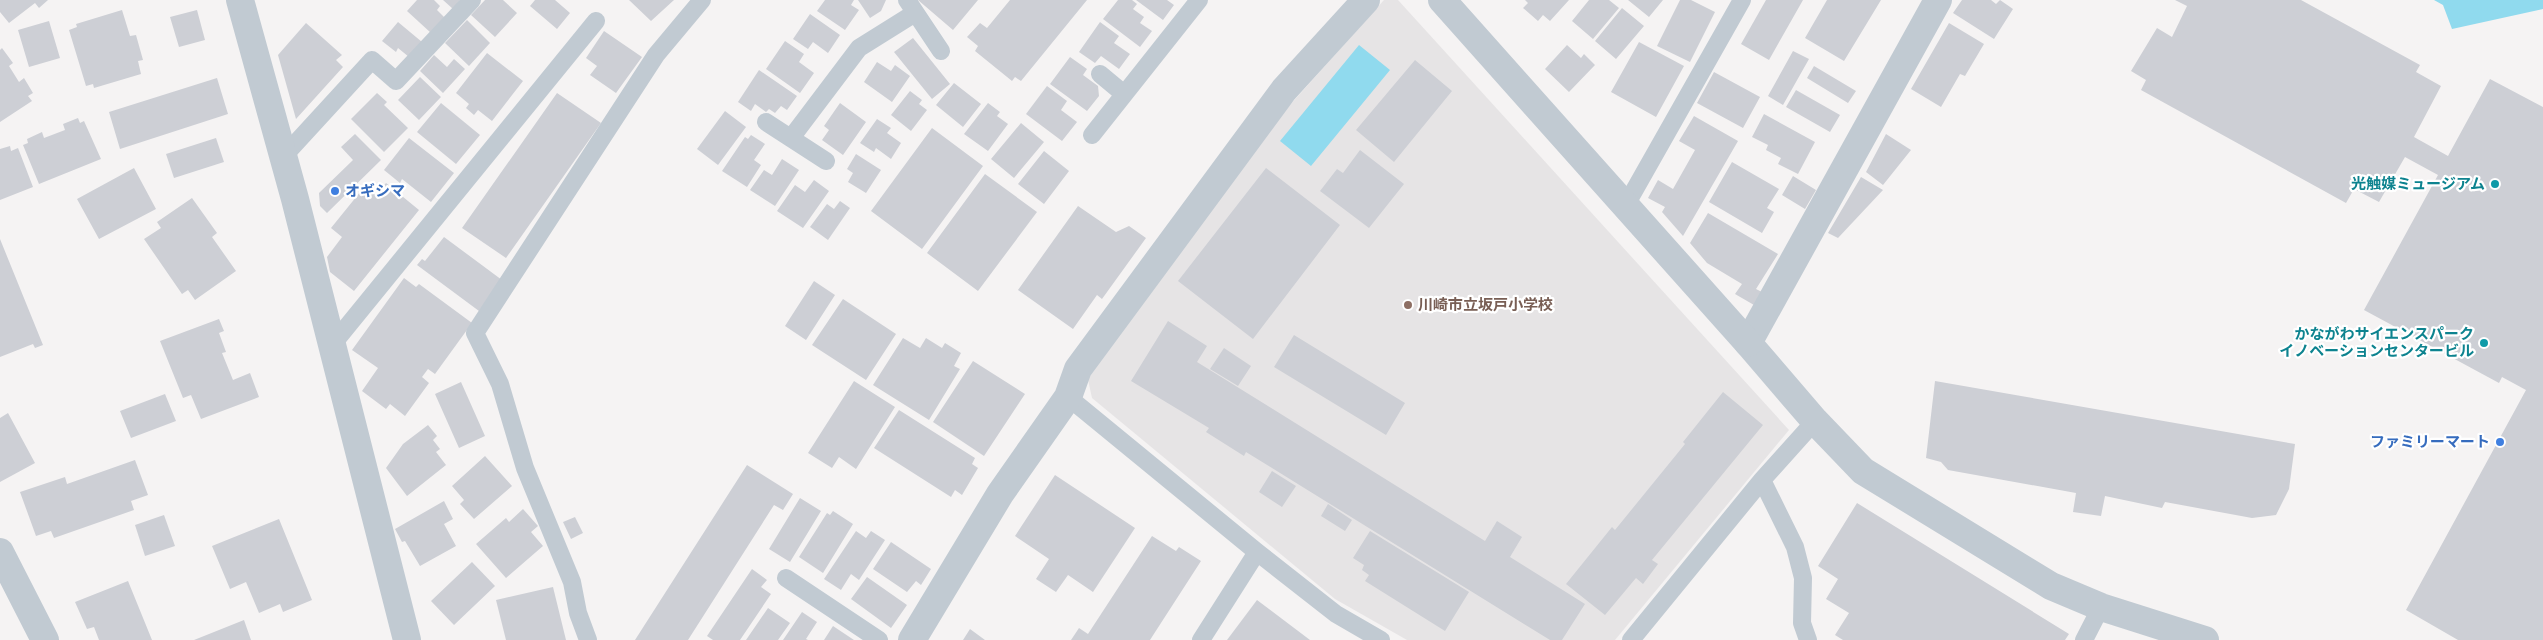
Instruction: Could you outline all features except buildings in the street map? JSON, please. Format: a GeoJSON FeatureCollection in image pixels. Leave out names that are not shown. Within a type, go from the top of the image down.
{"type":"FeatureCollection","features":[{"type":"Feature","properties":{"kind":"street"},"geometry":{"type":"LineString","coordinates":[[240,0],[283,157],[407,640]]}},
{"type":"Feature","properties":{"kind":"street"},"geometry":{"type":"LineString","coordinates":[[912,640],[1000,494],[1068,397],[1078,369],[1284,90],[1366,0]]}},
{"type":"Feature","properties":{"kind":"street"},"geometry":{"type":"LineString","coordinates":[[1442,0],[1626,205],[1815,421],[1863,471],[2051,586],[2101,607],[2205,640]]}},
{"type":"Feature","properties":{"kind":"street"},"geometry":{"type":"LineString","coordinates":[[1748,343],[1938,0]]}},
{"type":"Feature","properties":{"kind":"street"},"geometry":{"type":"LineString","coordinates":[[0,552],[45,640]]}},
{"type":"Feature","properties":{"kind":"lane"},"geometry":{"type":"LineString","coordinates":[[283,157],[372,60],[396,81],[472,0]]}},
{"type":"Feature","properties":{"kind":"lane"},"geometry":{"type":"LineString","coordinates":[[588,640],[578,613],[572,582],[525,468],[500,384],[475,333],[656,55],[702,0]]}},
{"type":"Feature","properties":{"kind":"lane"},"geometry":{"type":"LineString","coordinates":[[1092,134],[1199,0]]}},
{"type":"Feature","properties":{"kind":"lane"},"geometry":{"type":"LineString","coordinates":[[1626,205],[1742,0]]}},
{"type":"Feature","properties":{"kind":"lane"},"geometry":{"type":"LineString","coordinates":[[791,138],[859,48],[911,6],[940,51]]}},
{"type":"Feature","properties":{"kind":"lane"},"geometry":{"type":"LineString","coordinates":[[332,345],[596,21]]}},
{"type":"Feature","properties":{"kind":"lane"},"geometry":{"type":"LineString","coordinates":[[1100,74],[1124,94]]}},
{"type":"Feature","properties":{"kind":"lane"},"geometry":{"type":"LineString","coordinates":[[766,122],[826,161]]}},
{"type":"Feature","properties":{"kind":"lane"},"geometry":{"type":"LineString","coordinates":[[1068,397],[1257,552],[1336,614],[1381,640]]}},
{"type":"Feature","properties":{"kind":"lane"},"geometry":{"type":"LineString","coordinates":[[1631,640],[1762,480],[1815,421]]}},
{"type":"Feature","properties":{"kind":"lane"},"geometry":{"type":"LineString","coordinates":[[1762,480],[1795,547],[1803,578],[1802,623],[1808,640]]}},
{"type":"Feature","properties":{"kind":"lane"},"geometry":{"type":"LineString","coordinates":[[1201,640],[1257,552]]}},
{"type":"Feature","properties":{"kind":"lane"},"geometry":{"type":"LineString","coordinates":[[786,578],[879,640]]}},
{"type":"Feature","properties":{"kind":"lane"},"geometry":{"type":"LineString","coordinates":[[2084,640],[2101,607]]}},
{"type":"Feature","properties":{"kind":"shaded area","name":"川崎市立坂戸小学校"},"geometry":{"type":"Polygon","coordinates":[[[1384,0],[1398,0],[1789,430],[1615,640],[1407,640],[1335,599],[1092,398],[1087,375],[1281,115],[1384,0]]]}},
{"type":"Feature","properties":{"kind":"water"},"geometry":{"type":"Polygon","coordinates":[[[2434,0],[2543,0],[2543,9],[2452,29],[2443,5],[2434,0]]]}},
{"type":"Feature","properties":{"kind":"water"},"geometry":{"type":"Polygon","coordinates":[[[1359,45],[1390,70],[1311,166],[1280,141],[1359,45]]]}},
{"type":"Feature","properties":{"kind":"place","name":"光触媒ミュージアム"},"geometry":{"type":"Point","coordinates":[2495,184]}},
{"type":"Feature","properties":{"kind":"place","name":"オギシマ"},"geometry":{"type":"Point","coordinates":[335,191]}},
{"type":"Feature","properties":{"kind":"place","name":"川崎市立坂戸小学校"},"geometry":{"type":"Point","coordinates":[1408,305]}},
{"type":"Feature","properties":{"kind":"place","name":"かながわサイエンスパーク イノベーションセンタービル"},"geometry":{"type":"Point","coordinates":[2484,343]}},
{"type":"Feature","properties":{"kind":"place","name":"ファミリーマート"},"geometry":{"type":"Point","coordinates":[2500,442]}}]}
